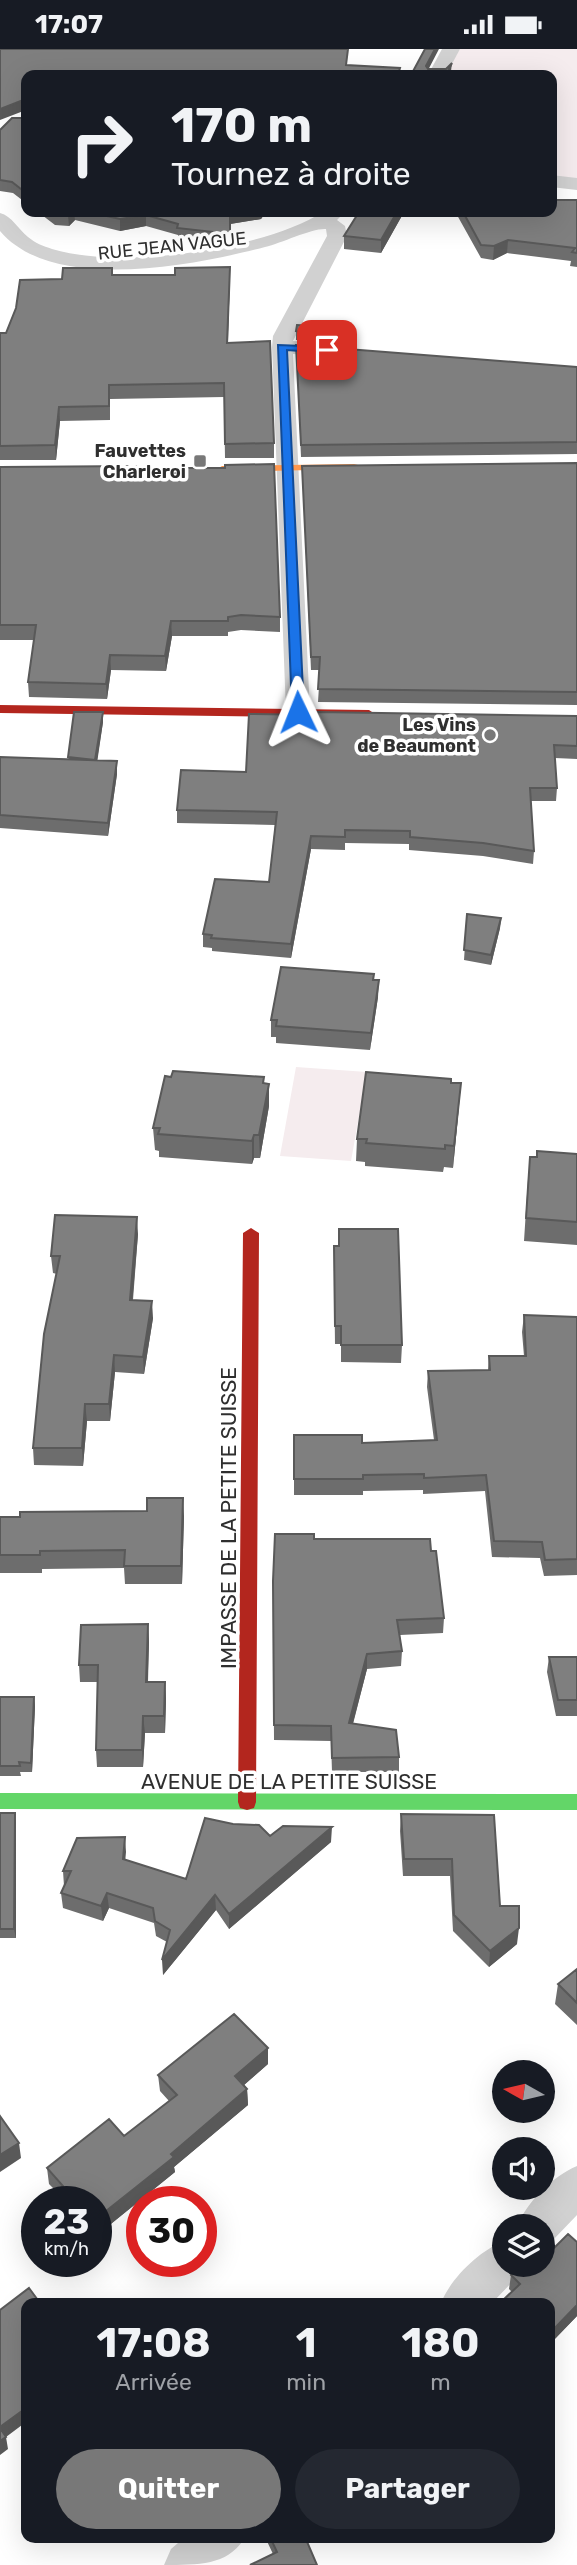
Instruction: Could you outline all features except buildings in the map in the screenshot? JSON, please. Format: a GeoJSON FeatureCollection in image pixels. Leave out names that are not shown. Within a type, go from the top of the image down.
{"type":"FeatureCollection","features":[{"type":"Feature","properties":{"kind":"street"},"geometry":{"type":"LineString","coordinates":[[440,70],[452,49]]}},
{"type":"Feature","properties":{"kind":"street"},"geometry":{"type":"LineString","coordinates":[[557,182],[577,184]]}},
{"type":"Feature","properties":{"kind":"street","name":"RUE JEAN VAGUE"},"geometry":{"type":"LineString","coordinates":[[0,219],[28,247],[110,264],[257,245],[327,217]]}},
{"type":"Feature","properties":{"kind":"street"},"geometry":{"type":"LineString","coordinates":[[298,712],[282,347],[283,336],[337,236],[330,217]]}},
{"type":"Feature","properties":{"kind":"street"},"geometry":{"type":"LineString","coordinates":[[282,347],[363,352]]}},
{"type":"Feature","properties":{"kind":"street"},"geometry":{"type":"LineString","coordinates":[[207,469],[370,467]]}},
{"type":"Feature","properties":{"kind":"street"},"geometry":{"type":"LineString","coordinates":[[0,709],[382,714]]}},
{"type":"Feature","properties":{"kind":"street","name":"IMPASSE DE LA PETITE SUISSE"},"geometry":{"type":"LineString","coordinates":[[247,1802],[251,1233]]}},
{"type":"Feature","properties":{"kind":"street","name":"AVENUE DE LA PETITE SUISSE"},"geometry":{"type":"LineString","coordinates":[[0,1801],[577,1802]]}},
{"type":"Feature","properties":{"kind":"street"},"geometry":{"type":"LineString","coordinates":[[550,2214],[577,2186]]}},
{"type":"Feature","properties":{"kind":"street"},"geometry":{"type":"LineString","coordinates":[[467,2298],[492,2273]]}},
{"type":"Feature","properties":{"kind":"street"},"geometry":{"type":"LineString","coordinates":[[187,2565],[214,2543]]}},
{"type":"Feature","properties":{"kind":"shaded area"},"geometry":{"type":"Polygon","coordinates":[[[457,49],[577,49],[577,179],[557,177],[557,70],[445,70],[457,49]]]}},
{"type":"Feature","properties":{"kind":"shaded area"},"geometry":{"type":"Polygon","coordinates":[[[296,1067],[367,1072],[351,1161],[280,1156],[296,1067]]]}},
{"type":"Feature","properties":{"kind":"traffic: fast"},"geometry":{"type":"LineString","coordinates":[[0,1801],[577,1802]]}},
{"type":"Feature","properties":{"kind":"traffic: slow"},"geometry":{"type":"LineString","coordinates":[[222,469],[354,467]]}},
{"type":"Feature","properties":{"kind":"traffic: jam"},"geometry":{"type":"LineString","coordinates":[[0,709],[369,714]]}},
{"type":"Feature","properties":{"kind":"traffic: jam"},"geometry":{"type":"LineString","coordinates":[[247,1802],[251,1233]]}},
{"type":"Feature","properties":{"kind":"place","name":"Fauvettes Charleroi"},"geometry":{"type":"Point","coordinates":[200,461]}},
{"type":"Feature","properties":{"kind":"place","name":"Les Vins de Beaumont"},"geometry":{"type":"Point","coordinates":[490,735]}},
{"type":"Feature","properties":{"kind":"route"},"geometry":{"type":"LineString","coordinates":[[298,712],[282,347],[327,350]]}}]}
